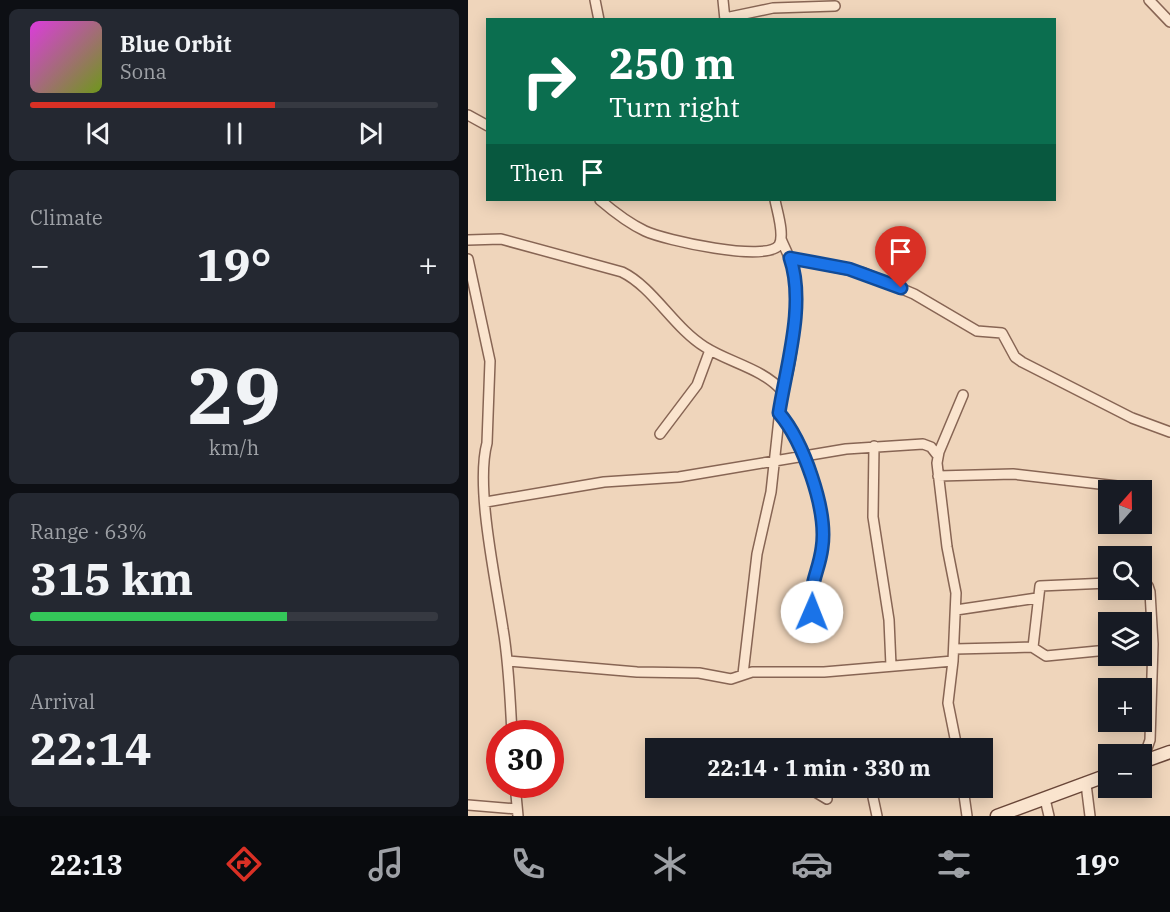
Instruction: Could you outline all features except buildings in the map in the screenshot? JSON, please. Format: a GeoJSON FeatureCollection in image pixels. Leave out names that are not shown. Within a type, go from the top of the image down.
{"type":"FeatureCollection","features":[{"type":"Feature","properties":{"kind":"street"},"geometry":{"type":"LineString","coordinates":[[595,0],[599,18]]}},
{"type":"Feature","properties":{"kind":"street"},"geometry":{"type":"LineString","coordinates":[[723,0],[725,18]]}},
{"type":"Feature","properties":{"kind":"street"},"geometry":{"type":"LineString","coordinates":[[1149,0],[1170,22]]}},
{"type":"Feature","properties":{"kind":"street"},"geometry":{"type":"LineString","coordinates":[[729,18],[773,8],[836,6]]}},
{"type":"Feature","properties":{"kind":"street"},"geometry":{"type":"LineString","coordinates":[[468,116],[486,125]]}},
{"type":"Feature","properties":{"kind":"street"},"geometry":{"type":"LineString","coordinates":[[601,201],[633,225],[672,240],[765,252],[776,248],[781,239]]}},
{"type":"Feature","properties":{"kind":"street"},"geometry":{"type":"LineString","coordinates":[[743,674],[758,554],[771,492],[782,391],[790,361],[794,272],[781,239],[775,201]]}},
{"type":"Feature","properties":{"kind":"street"},"geometry":{"type":"LineString","coordinates":[[468,240],[501,239],[622,272],[637,282],[681,328],[710,350],[759,374],[782,391]]}},
{"type":"Feature","properties":{"kind":"street"},"geometry":{"type":"LineString","coordinates":[[790,258],[864,273],[914,294],[977,331],[1002,333],[1015,357],[1022,362],[1132,418],[1170,432]]}},
{"type":"Feature","properties":{"kind":"street"},"geometry":{"type":"LineString","coordinates":[[468,259],[472,288],[490,361],[486,443],[483,456],[486,502],[508,661],[511,720]]}},
{"type":"Feature","properties":{"kind":"street"},"geometry":{"type":"LineString","coordinates":[[660,434],[698,385],[710,350]]}},
{"type":"Feature","properties":{"kind":"street"},"geometry":{"type":"LineString","coordinates":[[954,738],[948,704],[954,661],[956,592],[938,476],[938,456],[963,395]]}},
{"type":"Feature","properties":{"kind":"street"},"geometry":{"type":"LineString","coordinates":[[779,413],[792,429],[805,454],[821,513],[823,545],[813,580],[811,602],[815,618],[822,624]]}},
{"type":"Feature","properties":{"kind":"street"},"geometry":{"type":"LineString","coordinates":[[486,502],[604,482],[679,477],[805,454],[874,446],[923,444],[931,447],[938,456]]}},
{"type":"Feature","properties":{"kind":"street"},"geometry":{"type":"LineString","coordinates":[[874,446],[873,517],[889,620],[891,666]]}},
{"type":"Feature","properties":{"kind":"street"},"geometry":{"type":"LineString","coordinates":[[938,476],[1013,474],[1098,484]]}},
{"type":"Feature","properties":{"kind":"street"},"geometry":{"type":"LineString","coordinates":[[1032,647],[1035,638],[1039,587],[1098,583]]}},
{"type":"Feature","properties":{"kind":"street"},"geometry":{"type":"LineString","coordinates":[[956,610],[1037,598]]}},
{"type":"Feature","properties":{"kind":"street"},"geometry":{"type":"LineString","coordinates":[[1149,678],[1153,644],[1150,600]]}},
{"type":"Feature","properties":{"kind":"street"},"geometry":{"type":"LineString","coordinates":[[954,649],[1032,647],[1041,654],[1050,656],[1098,651]]}},
{"type":"Feature","properties":{"kind":"street"},"geometry":{"type":"LineString","coordinates":[[508,661],[577,668],[699,673],[728,679],[743,674],[824,672],[954,661]]}},
{"type":"Feature","properties":{"kind":"street"},"geometry":{"type":"LineString","coordinates":[[1152,758],[1170,752]]}},
{"type":"Feature","properties":{"kind":"street"},"geometry":{"type":"LineString","coordinates":[[997,816],[1098,779]]}},
{"type":"Feature","properties":{"kind":"street"},"geometry":{"type":"LineString","coordinates":[[1086,784],[1090,816]]}},
{"type":"Feature","properties":{"kind":"street"},"geometry":{"type":"LineString","coordinates":[[874,798],[878,816]]}},
{"type":"Feature","properties":{"kind":"street"},"geometry":{"type":"LineString","coordinates":[[964,798],[967,816]]}},
{"type":"Feature","properties":{"kind":"street"},"geometry":{"type":"LineString","coordinates":[[1045,799],[1049,816]]}},
{"type":"Feature","properties":{"kind":"street"},"geometry":{"type":"LineString","coordinates":[[468,805],[517,812]]}},
{"type":"Feature","properties":{"kind":"route"},"geometry":{"type":"LineString","coordinates":[[812,612],[811,592],[823,545],[821,513],[805,454],[792,429],[779,413],[790,361],[794,301],[794,272],[790,258],[864,273],[901,288]]}}]}
